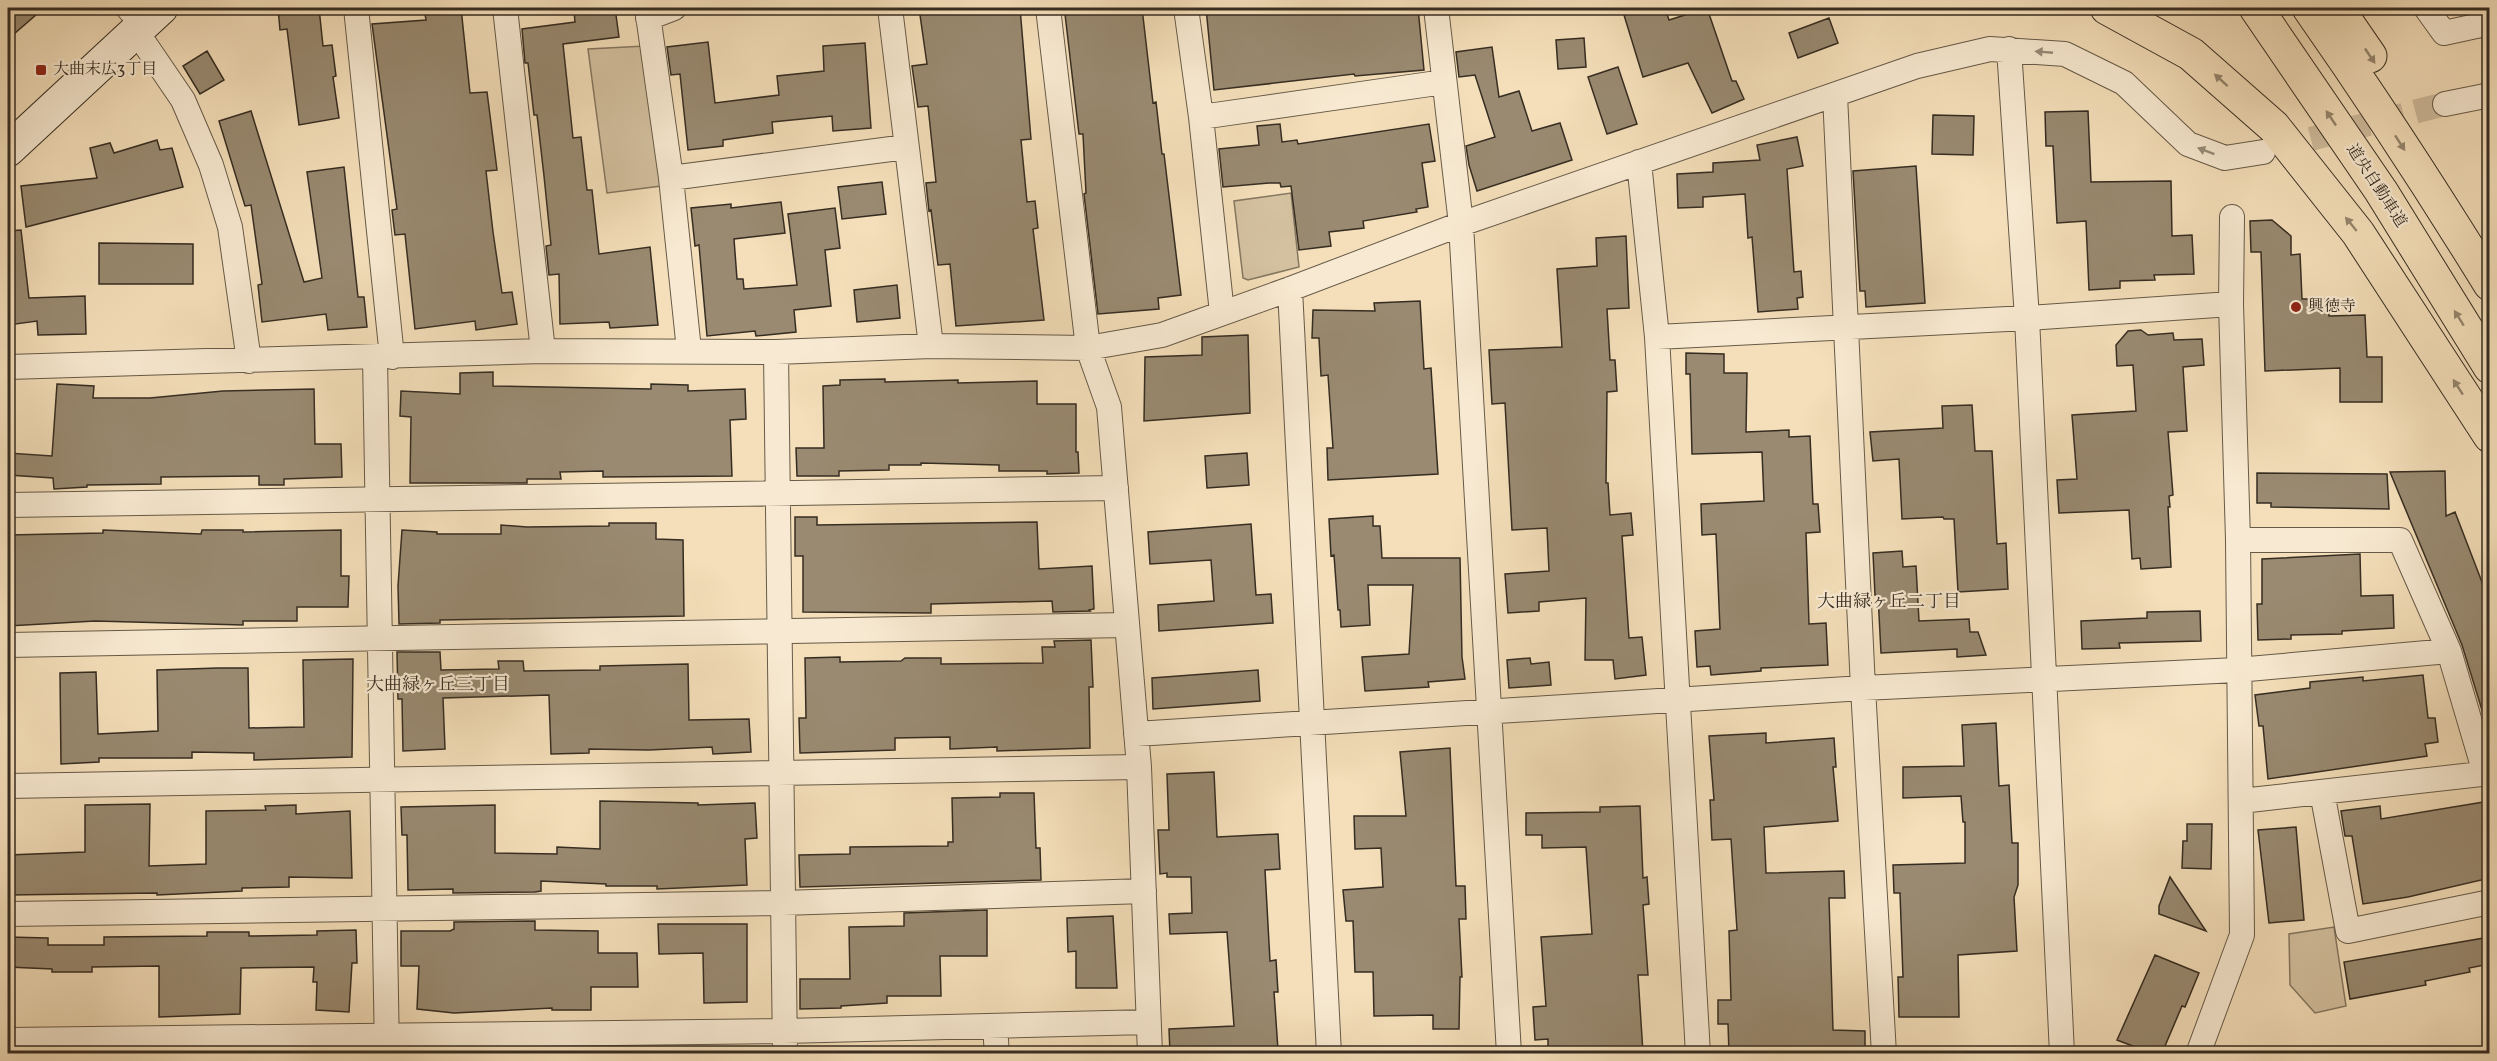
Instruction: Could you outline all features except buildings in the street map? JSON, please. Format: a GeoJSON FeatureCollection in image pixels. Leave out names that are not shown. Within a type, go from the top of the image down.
{"type":"FeatureCollection","features":[{"type":"Feature","properties":{"kind":"highway"},"geometry":{"type":"LineString","coordinates":[[2107,8],[2191,54],[2274,127],[2358,233],[2490,436]]}},
{"type":"Feature","properties":{"kind":"highway","name":"道央自動車道"},"geometry":{"type":"LineString","coordinates":[[2256,8],[2381,191],[2490,367]]}},
{"type":"Feature","properties":{"kind":"highway"},"geometry":{"type":"LineString","coordinates":[[2308,8],[2355,73],[2490,284]]}},
{"type":"Feature","properties":{"kind":"highway"},"geometry":{"type":"LineString","coordinates":[[2337,8],[2490,241]]}},
{"type":"Feature","properties":{"kind":"main road"},"geometry":{"type":"LineString","coordinates":[[8,150],[142,18]]}},
{"type":"Feature","properties":{"kind":"street"},"geometry":{"type":"LineString","coordinates":[[356,8],[384,357],[379,500],[387,1044]]}},
{"type":"Feature","properties":{"kind":"street"},"geometry":{"type":"LineString","coordinates":[[505,8],[543,351]]}},
{"type":"Feature","properties":{"kind":"street"},"geometry":{"type":"LineString","coordinates":[[674,8],[648,13],[671,178],[688,350]]}},
{"type":"Feature","properties":{"kind":"street"},"geometry":{"type":"LineString","coordinates":[[890,8],[931,346]]}},
{"type":"Feature","properties":{"kind":"street"},"geometry":{"type":"LineString","coordinates":[[1048,8],[1088,348],[1109,407],[1139,767],[1150,1053]]}},
{"type":"Feature","properties":{"kind":"street"},"geometry":{"type":"LineString","coordinates":[[1186,8],[1201,117],[1222,313]]}},
{"type":"Feature","properties":{"kind":"street"},"geometry":{"type":"LineString","coordinates":[[1436,8],[1461,224],[1509,1053]]}},
{"type":"Feature","properties":{"kind":"street"},"geometry":{"type":"LineString","coordinates":[[2426,8],[2444,33],[2484,18]]}},
{"type":"Feature","properties":{"kind":"street"},"geometry":{"type":"LineString","coordinates":[[142,18],[183,100],[211,165],[230,227],[249,361]]}},
{"type":"Feature","properties":{"kind":"street"},"geometry":{"type":"LineString","coordinates":[[8,367],[543,351],[776,352],[931,346],[1088,348],[1162,334],[1290,289],[1461,224],[1639,162],[1917,66],[1990,48],[2066,54],[2124,83],[2188,144],[2225,158],[2263,152]]}},
{"type":"Feature","properties":{"kind":"street"},"geometry":{"type":"LineString","coordinates":[[2009,49],[2027,318],[2046,678],[2062,1053]]}},
{"type":"Feature","properties":{"kind":"street"},"geometry":{"type":"LineString","coordinates":[[1201,117],[1444,82]]}},
{"type":"Feature","properties":{"kind":"street"},"geometry":{"type":"LineString","coordinates":[[1835,95],[1863,688],[1884,1053]]}},
{"type":"Feature","properties":{"kind":"street"},"geometry":{"type":"LineString","coordinates":[[2445,104],[2490,95]]}},
{"type":"Feature","properties":{"kind":"street"},"geometry":{"type":"LineString","coordinates":[[671,178],[906,147]]}},
{"type":"Feature","properties":{"kind":"street"},"geometry":{"type":"LineString","coordinates":[[1639,162],[1657,337],[1698,1053]]}},
{"type":"Feature","properties":{"kind":"street"},"geometry":{"type":"LineString","coordinates":[[2198,1053],[2242,935],[2237,670],[2238,540],[2231,304],[2232,217]]}},
{"type":"Feature","properties":{"kind":"street"},"geometry":{"type":"LineString","coordinates":[[1290,289],[1329,1053]]}},
{"type":"Feature","properties":{"kind":"street"},"geometry":{"type":"LineString","coordinates":[[1657,337],[2027,318],[2231,304]]}},
{"type":"Feature","properties":{"kind":"street"},"geometry":{"type":"LineString","coordinates":[[776,352],[784,1042]]}},
{"type":"Feature","properties":{"kind":"street"},"geometry":{"type":"LineString","coordinates":[[8,505],[1116,488]]}},
{"type":"Feature","properties":{"kind":"street"},"geometry":{"type":"LineString","coordinates":[[2238,540],[2400,540],[2449,651],[2487,773],[2241,801]]}},
{"type":"Feature","properties":{"kind":"street"},"geometry":{"type":"LineString","coordinates":[[8,645],[1126,625]]}},
{"type":"Feature","properties":{"kind":"street"},"geometry":{"type":"LineString","coordinates":[[1136,734],[1863,688],[2237,670],[2449,651]]}},
{"type":"Feature","properties":{"kind":"street"},"geometry":{"type":"LineString","coordinates":[[8,786],[781,775],[1139,767]]}},
{"type":"Feature","properties":{"kind":"street"},"geometry":{"type":"LineString","coordinates":[[2322,792],[2348,931],[2490,902]]}},
{"type":"Feature","properties":{"kind":"street"},"geometry":{"type":"LineString","coordinates":[[8,914],[783,903],[1144,891]]}},
{"type":"Feature","properties":{"kind":"street"},"geometry":{"type":"LineString","coordinates":[[8,1040],[387,1044],[784,1042],[995,1027],[1148,1022]]}},
{"type":"Feature","properties":{"kind":"street"},"geometry":{"type":"LineString","coordinates":[[995,1027],[997,1053]]}},
{"type":"Feature","properties":{"kind":"shaded area"},"geometry":{"type":"Polygon","coordinates":[[[645,46],[661,186],[607,193],[588,49],[645,46]]]}},
{"type":"Feature","properties":{"kind":"shaded area"},"geometry":{"type":"Polygon","coordinates":[[[1291,193],[1299,267],[1248,280],[1243,278],[1234,201],[1291,193]]]}},
{"type":"Feature","properties":{"kind":"shaded area"},"geometry":{"type":"Polygon","coordinates":[[[2334,927],[2346,1006],[2315,1013],[2290,985],[2289,934],[2334,927]]]}},
{"type":"Feature","properties":{"kind":"tunnel"},"geometry":{"type":"LineString","coordinates":[[2276,148],[2445,104]]}},
{"type":"Feature","properties":{"kind":"place","name":"大曲末広3丁目"},"geometry":{"type":"Point","coordinates":[41,70]}},
{"type":"Feature","properties":{"kind":"place","name":"興徳寺"},"geometry":{"type":"Point","coordinates":[2296,307]}},
{"type":"Feature","properties":{"kind":"district","name":"大曲緑ヶ丘二丁目"},"geometry":{"type":"Point","coordinates":[1889,602]}},
{"type":"Feature","properties":{"kind":"district","name":"大曲緑ヶ丘三丁目"},"geometry":{"type":"Point","coordinates":[438,685]}}]}
